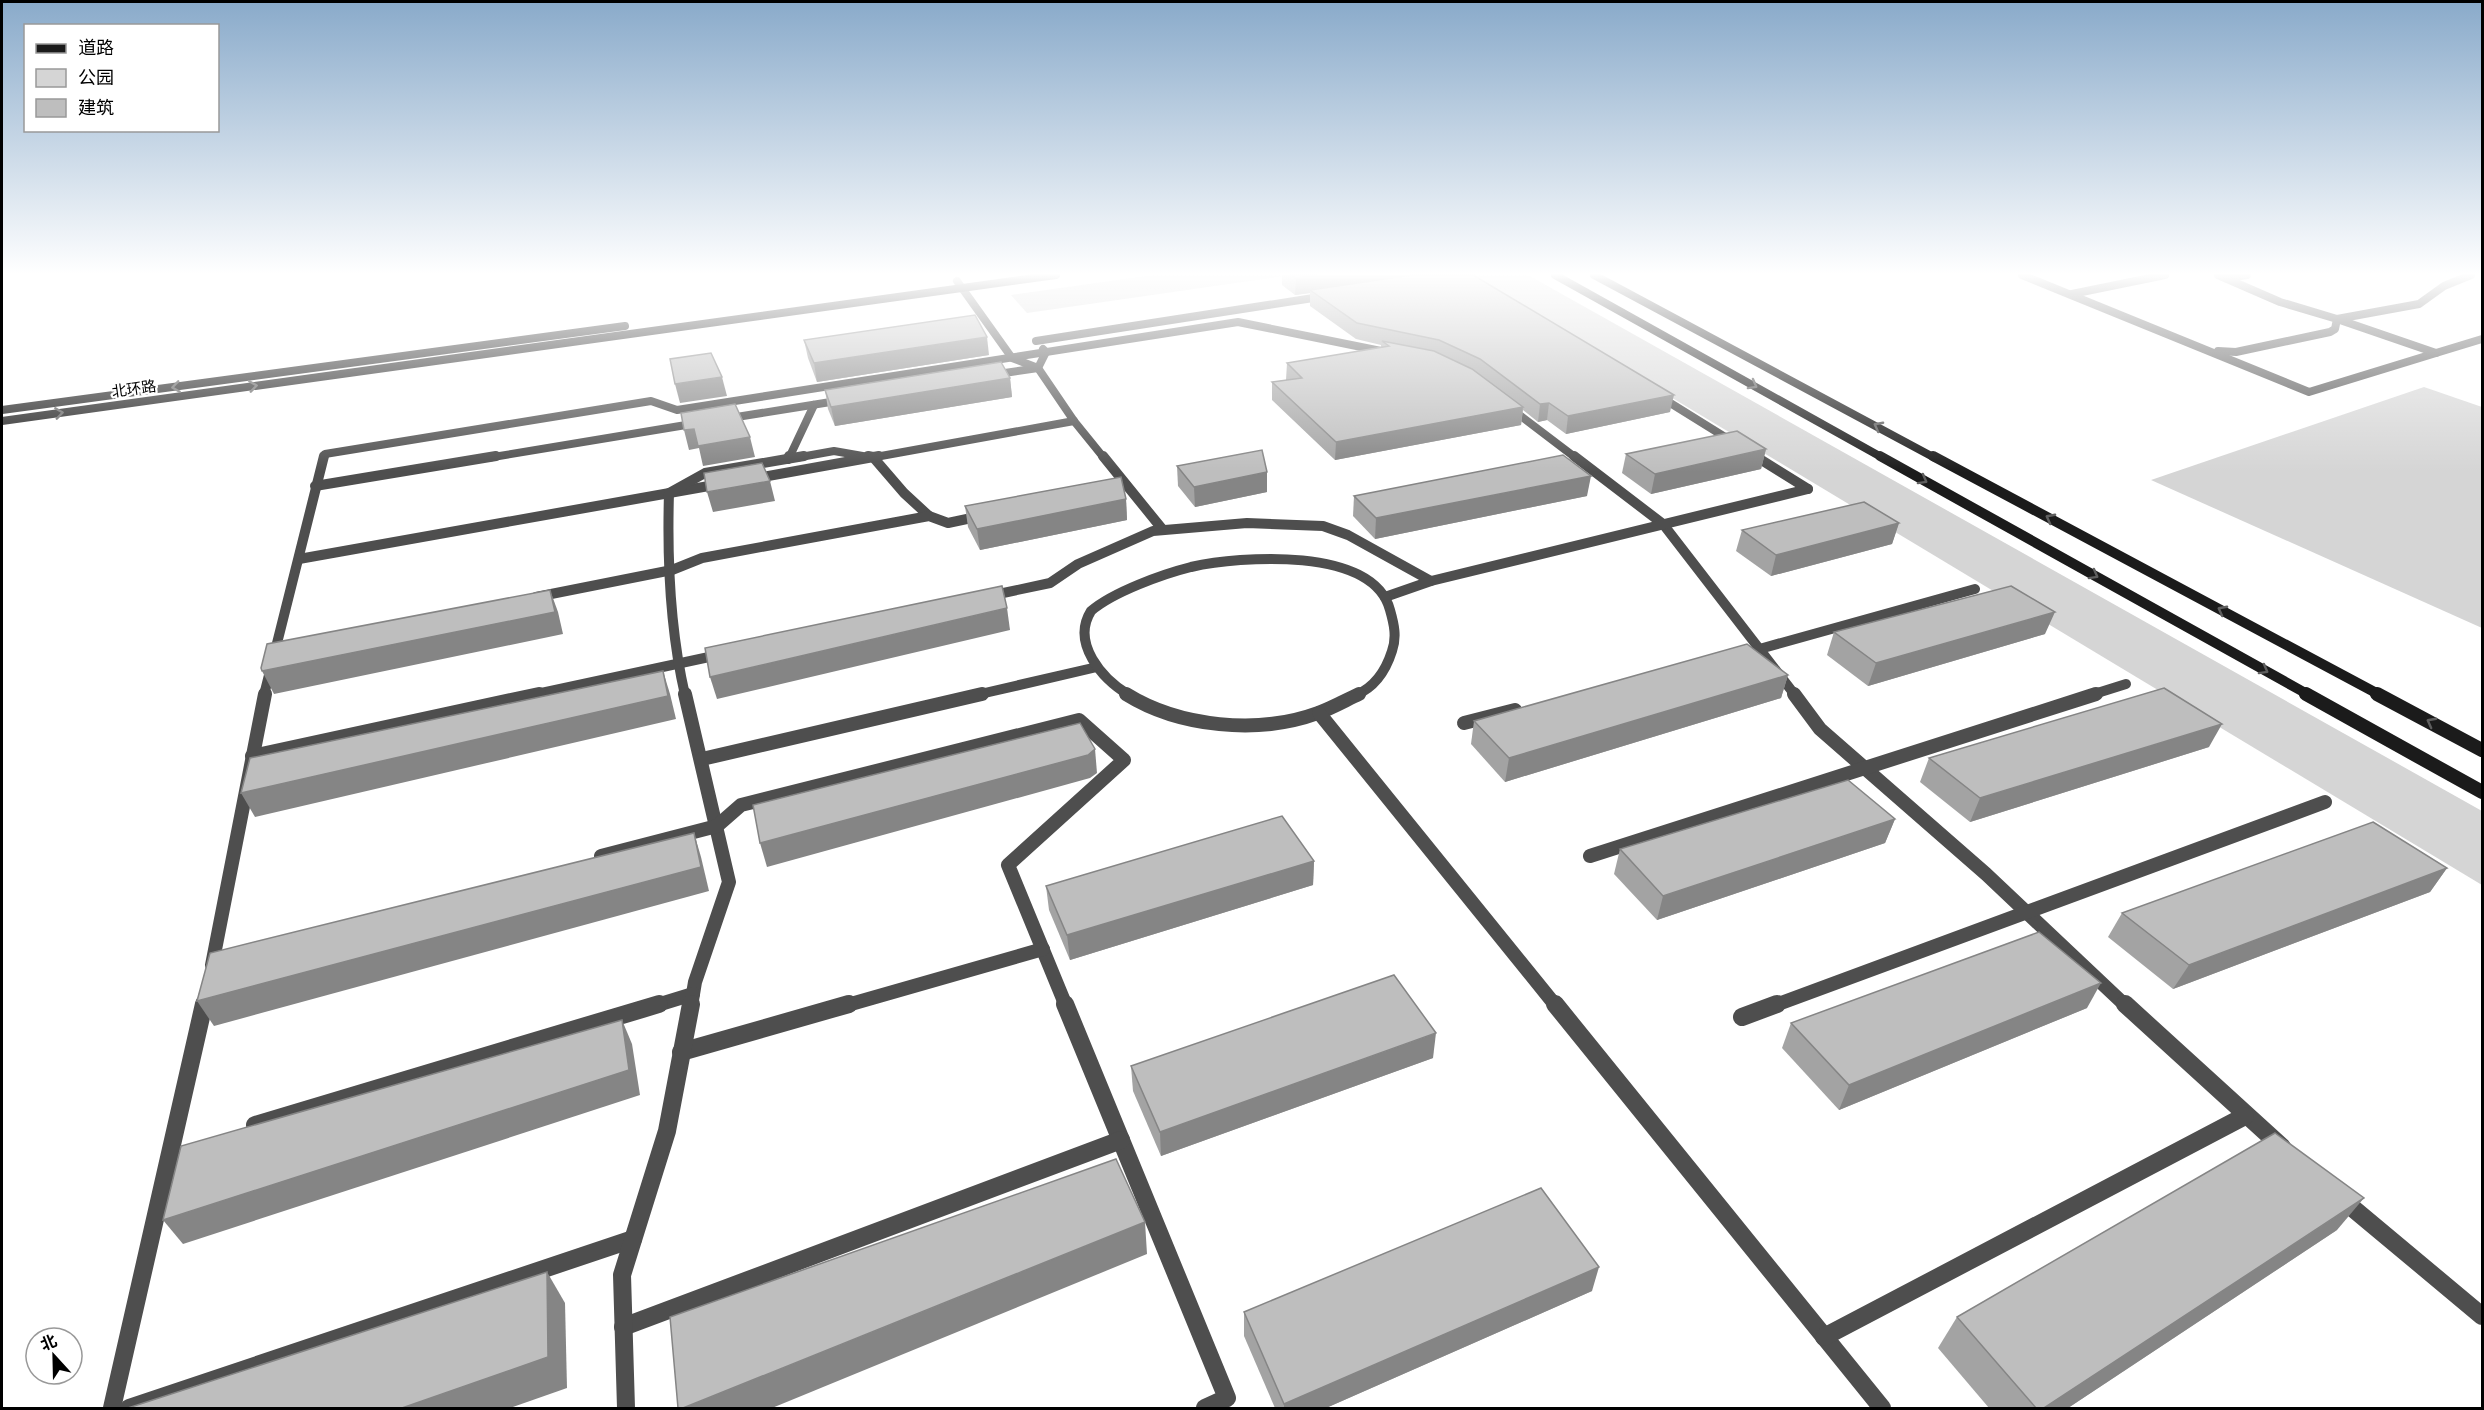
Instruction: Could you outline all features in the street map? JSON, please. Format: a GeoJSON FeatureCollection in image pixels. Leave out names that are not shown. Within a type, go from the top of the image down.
{"type":"FeatureCollection","features":[{"type":"Feature","properties":{"kind":"main road","name":"北环路"},"geometry":{"type":"LineString","coordinates":[[2,410],[532,341]]}},
{"type":"Feature","properties":{"kind":"main road","name":"北环路"},"geometry":{"type":"LineString","coordinates":[[2,421],[566,341]]}},
{"type":"Feature","properties":{"kind":"main road"},"geometry":{"type":"LineString","coordinates":[[1673,341],[2482,792]]}},
{"type":"Feature","properties":{"kind":"main road"},"geometry":{"type":"LineString","coordinates":[[1717,341],[2482,750]]}},
{"type":"Feature","properties":{"kind":"street"},"geometry":{"type":"LineString","coordinates":[[1000,341],[1012,357],[1038,368],[1074,421],[1163,530]]}},
{"type":"Feature","properties":{"kind":"street"},"geometry":{"type":"LineString","coordinates":[[1037,341],[1046,352]]}},
{"type":"Feature","properties":{"kind":"street"},"geometry":{"type":"LineString","coordinates":[[112,1408],[171,1150],[220,954],[252,756],[281,647],[315,486],[326,454],[651,401],[677,410],[1118,341]]}},
{"type":"Feature","properties":{"kind":"street"},"geometry":{"type":"LineString","coordinates":[[1329,341],[1402,356]]}},
{"type":"Feature","properties":{"kind":"street"},"geometry":{"type":"LineString","coordinates":[[2183,341],[2309,392],[2476,341]]}},
{"type":"Feature","properties":{"kind":"street"},"geometry":{"type":"LineString","coordinates":[[2208,351],[2236,352],[2289,341]]}},
{"type":"Feature","properties":{"kind":"street"},"geometry":{"type":"LineString","coordinates":[[2400,341],[2436,353]]}},
{"type":"Feature","properties":{"kind":"street"},"geometry":{"type":"LineString","coordinates":[[1038,368],[1046,352]]}},
{"type":"Feature","properties":{"kind":"street"},"geometry":{"type":"LineString","coordinates":[[979,377],[1038,368]]}},
{"type":"Feature","properties":{"kind":"street"},"geometry":{"type":"LineString","coordinates":[[1385,597],[1431,581],[1808,489],[1653,393]]}},
{"type":"Feature","properties":{"kind":"street"},"geometry":{"type":"LineString","coordinates":[[315,486],[849,399]]}},
{"type":"Feature","properties":{"kind":"street"},"geometry":{"type":"LineString","coordinates":[[1502,402],[1663,524],[1761,649],[1820,729],[2291,1155]]}},
{"type":"Feature","properties":{"kind":"street"},"geometry":{"type":"LineString","coordinates":[[788,459],[814,405]]}},
{"type":"Feature","properties":{"kind":"street"},"geometry":{"type":"LineString","coordinates":[[737,481],[1074,421]]}},
{"type":"Feature","properties":{"kind":"street"},"geometry":{"type":"LineString","coordinates":[[669,494],[705,473],[834,451],[873,457],[904,494],[929,516],[948,524],[993,514]]}},
{"type":"Feature","properties":{"kind":"street"},"geometry":{"type":"LineString","coordinates":[[299,559],[725,483]]}},
{"type":"Feature","properties":{"kind":"street"},"geometry":{"type":"LineString","coordinates":[[1093,492],[1126,485]]}},
{"type":"Feature","properties":{"kind":"street"},"geometry":{"type":"LineString","coordinates":[[626,1408],[622,1275],[667,1131],[693,994],[729,882],[678,664],[669,494]]}},
{"type":"Feature","properties":{"kind":"street"},"geometry":{"type":"LineString","coordinates":[[520,600],[672,570],[702,558],[929,516]]}},
{"type":"Feature","properties":{"kind":"street"},"geometry":{"type":"LineString","coordinates":[[980,598],[1050,583],[1087,559],[1123,543],[1163,530],[1247,523],[1323,526],[1348,535],[1431,581]]}},
{"type":"Feature","properties":{"kind":"street"},"geometry":{"type":"LineString","coordinates":[[1245,559],[1304,560],[1335,567],[1365,580],[1385,597],[1396,639],[1384,670],[1369,688],[1319,713],[1300,718],[1252,723],[1209,723],[1168,714],[1132,700],[1097,667],[1086,644],[1084,626],[1090,611],[1129,589],[1178,568],[1245,559]]}},
{"type":"Feature","properties":{"kind":"street"},"geometry":{"type":"LineString","coordinates":[[1738,654],[1975,589]]}},
{"type":"Feature","properties":{"kind":"street"},"geometry":{"type":"LineString","coordinates":[[252,756],[736,651]]}},
{"type":"Feature","properties":{"kind":"street"},"geometry":{"type":"LineString","coordinates":[[702,759],[1097,667]]}},
{"type":"Feature","properties":{"kind":"street"},"geometry":{"type":"LineString","coordinates":[[1590,856],[2126,684]]}},
{"type":"Feature","properties":{"kind":"street"},"geometry":{"type":"LineString","coordinates":[[1464,723],[1532,706]]}},
{"type":"Feature","properties":{"kind":"street"},"geometry":{"type":"LineString","coordinates":[[1319,713],[1882,1408]]}},
{"type":"Feature","properties":{"kind":"street"},"geometry":{"type":"LineString","coordinates":[[591,858],[717,826],[741,805],[1079,720],[1124,760],[1008,865],[1227,1398],[1205,1408]]}},
{"type":"Feature","properties":{"kind":"street"},"geometry":{"type":"LineString","coordinates":[[1742,1017],[2325,802]]}},
{"type":"Feature","properties":{"kind":"street"},"geometry":{"type":"LineString","coordinates":[[681,1052],[1042,949]]}},
{"type":"Feature","properties":{"kind":"street"},"geometry":{"type":"LineString","coordinates":[[239,1130],[693,994]]}},
{"type":"Feature","properties":{"kind":"street"},"geometry":{"type":"LineString","coordinates":[[1824,1337],[2246,1116]]}},
{"type":"Feature","properties":{"kind":"street"},"geometry":{"type":"LineString","coordinates":[[623,1327],[1121,1140]]}},
{"type":"Feature","properties":{"kind":"street"},"geometry":{"type":"LineString","coordinates":[[171,1150],[194,1143]]}},
{"type":"Feature","properties":{"kind":"street"},"geometry":{"type":"LineString","coordinates":[[2336,1194],[2482,1316]]}},
{"type":"Feature","properties":{"kind":"street"},"geometry":{"type":"LineString","coordinates":[[129,1408],[633,1239]]}},
{"type":"Feature","properties":{"kind":"green space"},"geometry":{"type":"Polygon","coordinates":[[[1577,341],[1645,341],[2482,811],[2482,885],[1577,341]]]}},
{"type":"Feature","properties":{"kind":"green space"},"geometry":{"type":"Polygon","coordinates":[[[2424,387],[2482,407],[2482,628],[2151,480],[2424,387]]]}},
{"type":"Feature","properties":{"kind":"building"},"geometry":{"type":"Polygon","coordinates":[[[804,341],[962,341],[814,363],[804,341]]]}},
{"type":"Feature","properties":{"kind":"building"},"geometry":{"type":"Polygon","coordinates":[[[1382,341],[1434,351],[1472,369],[1523,407],[1336,442],[1272,382],[1302,378],[1287,363],[1389,346],[1382,341]]]}},
{"type":"Feature","properties":{"kind":"building"},"geometry":{"type":"Polygon","coordinates":[[[1441,341],[1583,341],[1674,395],[1568,416],[1549,403],[1540,404],[1480,359],[1441,341]]]}},
{"type":"Feature","properties":{"kind":"building"},"geometry":{"type":"Polygon","coordinates":[[[711,353],[722,377],[675,384],[670,359],[711,353]]]}},
{"type":"Feature","properties":{"kind":"building"},"geometry":{"type":"Polygon","coordinates":[[[1001,362],[1010,378],[831,407],[825,390],[1001,362]]]}},
{"type":"Feature","properties":{"kind":"building"},"geometry":{"type":"Polygon","coordinates":[[[735,404],[750,437],[698,446],[694,429],[684,430],[681,413],[735,404]]]}},
{"type":"Feature","properties":{"kind":"building"},"geometry":{"type":"Polygon","coordinates":[[[1737,431],[1766,449],[1655,474],[1626,454],[1737,431]]]}},
{"type":"Feature","properties":{"kind":"building"},"geometry":{"type":"Polygon","coordinates":[[[1262,450],[1267,472],[1194,487],[1177,466],[1262,450]]]}},
{"type":"Feature","properties":{"kind":"building"},"geometry":{"type":"Polygon","coordinates":[[[1563,455],[1591,476],[1376,518],[1354,496],[1563,455]]]}},
{"type":"Feature","properties":{"kind":"building"},"geometry":{"type":"Polygon","coordinates":[[[762,463],[770,481],[707,492],[704,473],[762,463]]]}},
{"type":"Feature","properties":{"kind":"building"},"geometry":{"type":"Polygon","coordinates":[[[1121,477],[1126,499],[977,529],[965,506],[1121,477]]]}},
{"type":"Feature","properties":{"kind":"building"},"geometry":{"type":"Polygon","coordinates":[[[1864,502],[1899,523],[1776,555],[1742,530],[1864,502]]]}},
{"type":"Feature","properties":{"kind":"building"},"geometry":{"type":"Polygon","coordinates":[[[1002,586],[1007,608],[710,677],[705,648],[1002,586]]]}},
{"type":"Feature","properties":{"kind":"building"},"geometry":{"type":"Polygon","coordinates":[[[2011,586],[2055,612],[1876,663],[1834,632],[2011,586]]]}},
{"type":"Feature","properties":{"kind":"building"},"geometry":{"type":"Polygon","coordinates":[[[550,590],[555,612],[262,671],[261,668],[267,644],[550,590]]]}},
{"type":"Feature","properties":{"kind":"building"},"geometry":{"type":"Polygon","coordinates":[[[1747,644],[1788,675],[1509,758],[1474,721],[1747,644]]]}},
{"type":"Feature","properties":{"kind":"building"},"geometry":{"type":"Polygon","coordinates":[[[663,671],[668,696],[241,793],[250,758],[663,671]]]}},
{"type":"Feature","properties":{"kind":"building"},"geometry":{"type":"Polygon","coordinates":[[[2164,688],[2222,724],[1980,798],[1929,758],[2164,688]]]}},
{"type":"Feature","properties":{"kind":"building"},"geometry":{"type":"Polygon","coordinates":[[[1080,723],[1095,749],[1088,755],[760,843],[753,805],[1080,723]]]}},
{"type":"Feature","properties":{"kind":"building"},"geometry":{"type":"Polygon","coordinates":[[[1848,780],[1895,819],[1663,896],[1620,849],[1848,780]]]}},
{"type":"Feature","properties":{"kind":"building"},"geometry":{"type":"Polygon","coordinates":[[[1282,816],[1314,861],[1067,935],[1046,886],[1282,816]]]}},
{"type":"Feature","properties":{"kind":"building"},"geometry":{"type":"Polygon","coordinates":[[[2373,822],[2447,868],[2189,965],[2122,913],[2373,822]]]}},
{"type":"Feature","properties":{"kind":"building"},"geometry":{"type":"Polygon","coordinates":[[[694,833],[701,867],[197,1001],[210,953],[694,833]]]}},
{"type":"Feature","properties":{"kind":"building"},"geometry":{"type":"Polygon","coordinates":[[[2039,932],[2101,983],[1849,1085],[1791,1023],[2039,932]]]}},
{"type":"Feature","properties":{"kind":"building"},"geometry":{"type":"Polygon","coordinates":[[[1394,975],[1436,1033],[1160,1132],[1131,1066],[1394,975]]]}},
{"type":"Feature","properties":{"kind":"building"},"geometry":{"type":"Polygon","coordinates":[[[622,1020],[629,1070],[163,1220],[181,1146],[622,1020]]]}},
{"type":"Feature","properties":{"kind":"building"},"geometry":{"type":"Polygon","coordinates":[[[2275,1133],[2364,1198],[2044,1408],[2036,1408],[1957,1317],[2275,1133]]]}},
{"type":"Feature","properties":{"kind":"building"},"geometry":{"type":"Polygon","coordinates":[[[1116,1159],[1145,1222],[683,1408],[678,1408],[670,1317],[1116,1159]]]}},
{"type":"Feature","properties":{"kind":"building"},"geometry":{"type":"Polygon","coordinates":[[[1541,1188],[1599,1267],[1284,1404],[1244,1312],[1541,1188]]]}},
{"type":"Feature","properties":{"kind":"building"},"geometry":{"type":"Polygon","coordinates":[[[547,1272],[548,1357],[402,1408],[128,1408],[547,1272]]]}}]}
